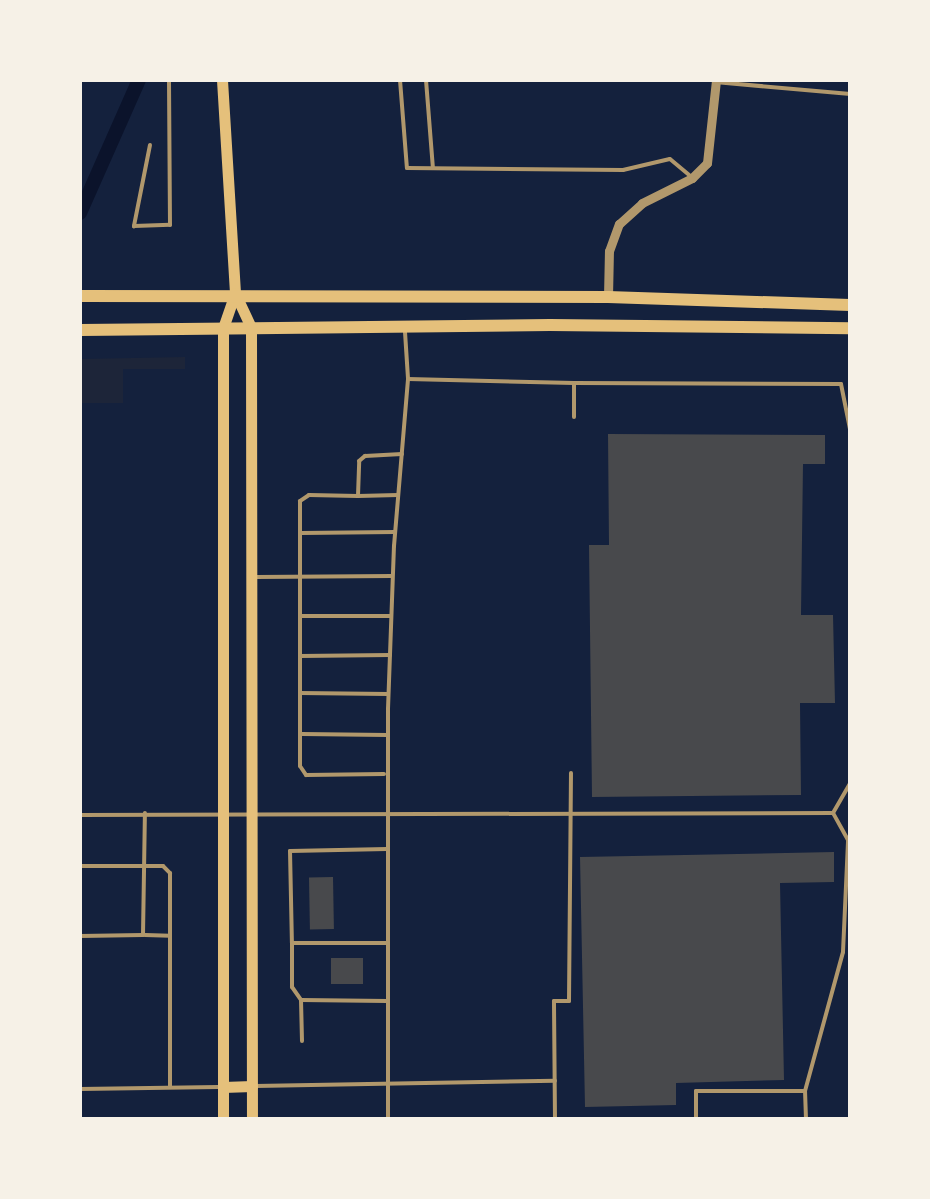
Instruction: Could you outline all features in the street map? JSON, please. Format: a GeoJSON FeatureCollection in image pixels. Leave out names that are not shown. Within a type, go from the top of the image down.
{"type":"FeatureCollection","features":[{"type":"Feature","properties":{"kind":"main road"},"geometry":{"type":"LineString","coordinates":[[222,80],[235,293],[224,328],[222,1119]]}},
{"type":"Feature","properties":{"kind":"main road"},"geometry":{"type":"LineString","coordinates":[[235,293],[251,328],[252,1119]]}},
{"type":"Feature","properties":{"kind":"main road"},"geometry":{"type":"LineString","coordinates":[[80,296],[235,293],[608,297],[850,305]]}},
{"type":"Feature","properties":{"kind":"main road"},"geometry":{"type":"LineString","coordinates":[[80,330],[850,328]]}},
{"type":"Feature","properties":{"kind":"main road"},"geometry":{"type":"LineString","coordinates":[[223,1086],[252,1086]]}},
{"type":"Feature","properties":{"kind":"street"},"geometry":{"type":"LineString","coordinates":[[608,297],[609,251],[619,224],[642,203],[692,178],[710,154],[716,81]]}},
{"type":"Feature","properties":{"kind":"lane"},"geometry":{"type":"LineString","coordinates":[[150,145],[134,226],[170,225],[169,80]]}},
{"type":"Feature","properties":{"kind":"lane"},"geometry":{"type":"LineString","coordinates":[[400,80],[407,168],[623,170],[670,159],[692,178]]}},
{"type":"Feature","properties":{"kind":"lane"},"geometry":{"type":"LineString","coordinates":[[426,80],[433,168]]}},
{"type":"Feature","properties":{"kind":"lane"},"geometry":{"type":"LineString","coordinates":[[716,81],[850,94]]}},
{"type":"Feature","properties":{"kind":"lane"},"geometry":{"type":"LineString","coordinates":[[388,1119],[388,694],[395,532],[408,380],[405,327]]}},
{"type":"Feature","properties":{"kind":"lane"},"geometry":{"type":"LineString","coordinates":[[408,380],[841,384],[850,429]]}},
{"type":"Feature","properties":{"kind":"lane"},"geometry":{"type":"LineString","coordinates":[[574,383],[574,417]]}},
{"type":"Feature","properties":{"kind":"lane"},"geometry":{"type":"LineString","coordinates":[[358,496],[359,461],[364,456],[402,454]]}},
{"type":"Feature","properties":{"kind":"lane"},"geometry":{"type":"LineString","coordinates":[[387,774],[306,775],[300,766],[300,500],[304,496],[398,495]]}},
{"type":"Feature","properties":{"kind":"lane"},"geometry":{"type":"LineString","coordinates":[[301,533],[395,532]]}},
{"type":"Feature","properties":{"kind":"lane"},"geometry":{"type":"LineString","coordinates":[[252,577],[393,576]]}},
{"type":"Feature","properties":{"kind":"lane"},"geometry":{"type":"LineString","coordinates":[[300,616],[392,616]]}},
{"type":"Feature","properties":{"kind":"lane"},"geometry":{"type":"LineString","coordinates":[[300,656],[390,655]]}},
{"type":"Feature","properties":{"kind":"lane"},"geometry":{"type":"LineString","coordinates":[[300,693],[388,694]]}},
{"type":"Feature","properties":{"kind":"lane"},"geometry":{"type":"LineString","coordinates":[[300,734],[388,735]]}},
{"type":"Feature","properties":{"kind":"lane"},"geometry":{"type":"LineString","coordinates":[[555,1119],[554,1001],[569,1001],[570,773]]}},
{"type":"Feature","properties":{"kind":"lane"},"geometry":{"type":"LineString","coordinates":[[833,813],[850,784]]}},
{"type":"Feature","properties":{"kind":"lane"},"geometry":{"type":"LineString","coordinates":[[143,935],[144,812]]}},
{"type":"Feature","properties":{"kind":"lane"},"geometry":{"type":"LineString","coordinates":[[80,815],[833,813]]}},
{"type":"Feature","properties":{"kind":"lane"},"geometry":{"type":"LineString","coordinates":[[806,1119],[806,1091],[843,952],[848,840],[833,813]]}},
{"type":"Feature","properties":{"kind":"lane"},"geometry":{"type":"LineString","coordinates":[[302,1041],[301,1000],[292,987],[290,850],[387,848]]}},
{"type":"Feature","properties":{"kind":"lane"},"geometry":{"type":"LineString","coordinates":[[80,866],[163,866],[170,873],[170,1088]]}},
{"type":"Feature","properties":{"kind":"lane"},"geometry":{"type":"LineString","coordinates":[[80,936],[170,936]]}},
{"type":"Feature","properties":{"kind":"lane"},"geometry":{"type":"LineString","coordinates":[[292,943],[387,943]]}},
{"type":"Feature","properties":{"kind":"lane"},"geometry":{"type":"LineString","coordinates":[[301,1000],[388,1001]]}},
{"type":"Feature","properties":{"kind":"lane"},"geometry":{"type":"LineString","coordinates":[[252,1086],[555,1081]]}},
{"type":"Feature","properties":{"kind":"lane"},"geometry":{"type":"LineString","coordinates":[[80,1089],[223,1086]]}},
{"type":"Feature","properties":{"kind":"lane"},"geometry":{"type":"LineString","coordinates":[[696,1119],[696,1092],[806,1091]]}},
{"type":"Feature","properties":{"kind":"shaded area"},"geometry":{"type":"Polygon","coordinates":[[[185,357],[185,369],[123,369],[123,403],[80,403],[80,359],[185,357]]]}},
{"type":"Feature","properties":{"kind":"building"},"geometry":{"type":"Polygon","coordinates":[[[608,434],[825,435],[825,464],[803,464],[801,615],[833,615],[835,703],[800,703],[801,795],[592,797],[589,545],[609,545],[608,434]]]}},
{"type":"Feature","properties":{"kind":"building"},"geometry":{"type":"Polygon","coordinates":[[[834,852],[834,882],[780,883],[784,1080],[676,1083],[676,1105],[585,1107],[580,857],[834,852]]]}},
{"type":"Feature","properties":{"kind":"building"},"geometry":{"type":"Polygon","coordinates":[[[309,877],[333,877],[334,929],[310,929],[309,877]]]}},
{"type":"Feature","properties":{"kind":"building"},"geometry":{"type":"Polygon","coordinates":[[[331,958],[363,958],[363,984],[331,984],[331,958]]]}},
{"type":"Feature","properties":{"kind":"waterway"},"geometry":{"type":"LineString","coordinates":[[80,213],[139,80]]}}]}
